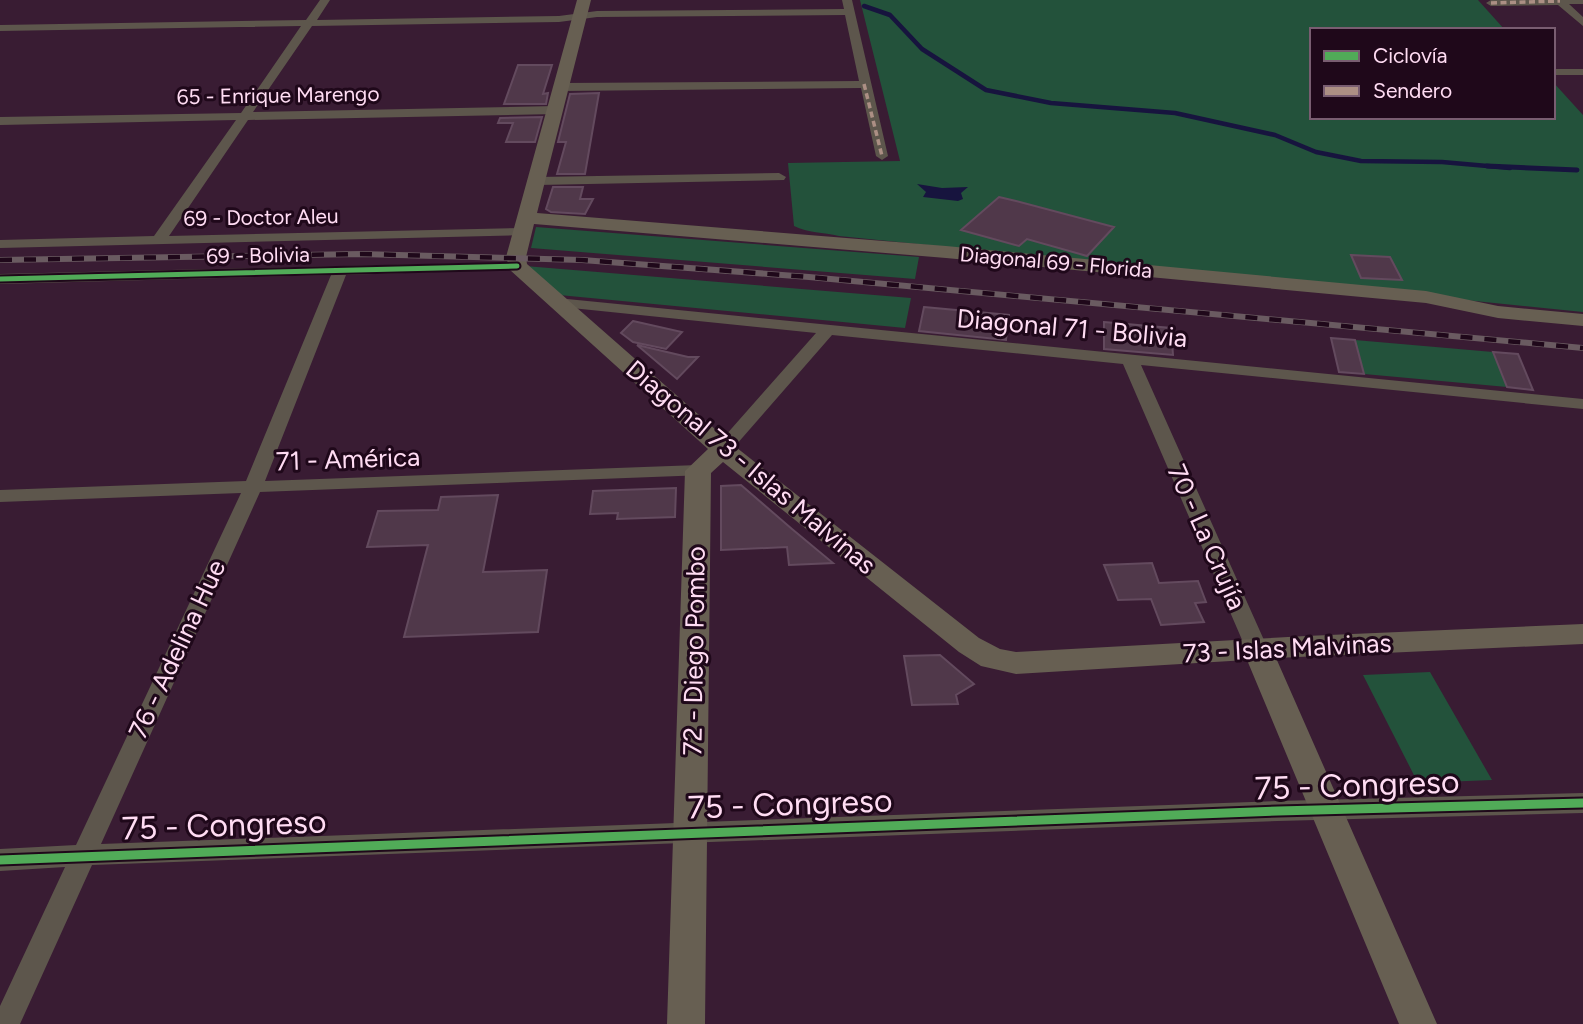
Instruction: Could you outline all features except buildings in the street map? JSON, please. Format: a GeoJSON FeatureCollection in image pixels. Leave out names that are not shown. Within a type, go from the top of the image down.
{"type":"FeatureCollection","features":[{"type":"Feature","properties":{"kind":"main road","name":"Diagonal 73 - Islas Malvinas"},"geometry":{"type":"LineString","coordinates":[[557,303],[723,449]]}},
{"type":"Feature","properties":{"kind":"street"},"geometry":{"type":"LineString","coordinates":[[159,240],[326,0]]}},
{"type":"Feature","properties":{"kind":"street"},"geometry":{"type":"LineString","coordinates":[[517,266],[516,257],[584,0]]}},
{"type":"Feature","properties":{"kind":"street"},"geometry":{"type":"LineString","coordinates":[[1559,1],[1583,23]]}},
{"type":"Feature","properties":{"kind":"street"},"geometry":{"type":"LineString","coordinates":[[1491,2],[1583,1]]}},
{"type":"Feature","properties":{"kind":"street"},"geometry":{"type":"LineString","coordinates":[[0,28],[580,17],[597,14],[848,6],[882,156]]}},
{"type":"Feature","properties":{"kind":"street"},"geometry":{"type":"LineString","coordinates":[[1555,72],[1583,72]]}},
{"type":"Feature","properties":{"kind":"street"},"geometry":{"type":"LineString","coordinates":[[562,87],[864,84]]}},
{"type":"Feature","properties":{"kind":"street","name":"65 - Enrique Marengo"},"geometry":{"type":"LineString","coordinates":[[0,121],[556,110]]}},
{"type":"Feature","properties":{"kind":"street"},"geometry":{"type":"LineString","coordinates":[[538,181],[779,177]]}},
{"type":"Feature","properties":{"kind":"street","name":"69 - Doctor Aleu"},"geometry":{"type":"LineString","coordinates":[[0,244],[525,225]]}},
{"type":"Feature","properties":{"kind":"street","name":"Diagonal 69 - Florida"},"geometry":{"type":"LineString","coordinates":[[525,225],[946,252],[1426,297],[1498,312],[1583,320]]}},
{"type":"Feature","properties":{"kind":"street","name":"69 - Bolivia"},"geometry":{"type":"LineString","coordinates":[[0,279],[517,266]]}},
{"type":"Feature","properties":{"kind":"street","name":"Diagonal 73 - Islas Malvinas"},"geometry":{"type":"LineString","coordinates":[[517,266],[557,303]]}},
{"type":"Feature","properties":{"kind":"street","name":"76 - Adelina Hue"},"geometry":{"type":"LineString","coordinates":[[6,1024],[252,489],[340,271]]}},
{"type":"Feature","properties":{"kind":"street","name":"Diagonal 71 - Bolivia"},"geometry":{"type":"LineString","coordinates":[[557,303],[1576,403]]}},
{"type":"Feature","properties":{"kind":"street"},"geometry":{"type":"LineString","coordinates":[[698,471],[723,449],[828,329]]}},
{"type":"Feature","properties":{"kind":"street","name":"70 - La Crujía"},"geometry":{"type":"LineString","coordinates":[[1129,358],[1418,1024]]}},
{"type":"Feature","properties":{"kind":"street"},"geometry":{"type":"LineString","coordinates":[[1576,403],[1583,419]]}},
{"type":"Feature","properties":{"kind":"street","name":"Diagonal 73 - Islas Malvinas"},"geometry":{"type":"LineString","coordinates":[[723,449],[969,645],[992,658]]}},
{"type":"Feature","properties":{"kind":"street","name":"71 - América"},"geometry":{"type":"LineString","coordinates":[[0,496],[698,471]]}},
{"type":"Feature","properties":{"kind":"street","name":"72 - Diego Pombo"},"geometry":{"type":"LineString","coordinates":[[686,1024],[698,471]]}},
{"type":"Feature","properties":{"kind":"street","name":"73 - Islas Malvinas"},"geometry":{"type":"LineString","coordinates":[[992,658],[1016,663],[1583,634]]}},
{"type":"Feature","properties":{"kind":"street","name":"75 - Congreso"},"geometry":{"type":"LineString","coordinates":[[0,860],[689,832],[1583,803]]}},
{"type":"Feature","properties":{"kind":"green space"},"geometry":{"type":"Polygon","coordinates":[[[860,0],[1478,0],[1503,28],[1310,28],[1310,119],[1555,119],[1555,84],[1583,115],[1583,312],[839,236],[794,226],[788,163],[900,161],[860,0]]]}},
{"type":"Feature","properties":{"kind":"green space"},"geometry":{"type":"Polygon","coordinates":[[[536,227],[919,257],[915,279],[531,248],[536,227]]]}},
{"type":"Feature","properties":{"kind":"green space"},"geometry":{"type":"Polygon","coordinates":[[[525,266],[911,298],[905,328],[559,295],[525,266]]]}},
{"type":"Feature","properties":{"kind":"green space"},"geometry":{"type":"Polygon","coordinates":[[[1355,340],[1493,352],[1507,387],[1364,374],[1355,340]]]}},
{"type":"Feature","properties":{"kind":"green space"},"geometry":{"type":"Polygon","coordinates":[[[1430,672],[1492,780],[1418,783],[1363,675],[1430,672]]]}},
{"type":"Feature","properties":{"kind":"shaded area"},"geometry":{"type":"Polygon","coordinates":[[[917,184],[942,188],[968,187],[961,193],[963,199],[958,201],[923,197],[926,192],[917,184]]]}},
{"type":"Feature","properties":{"kind":"waterway"},"geometry":{"type":"LineString","coordinates":[[864,6],[890,15],[922,49],[986,90],[1051,103],[1175,113],[1275,135],[1316,152],[1361,161],[1442,162],[1488,166]]}},
{"type":"Feature","properties":{"kind":"waterway"},"geometry":{"type":"LineString","coordinates":[[1488,166],[1577,170]]}},
{"type":"Feature","properties":{"kind":"waterway"},"geometry":{"type":"LineString","coordinates":[[1488,166],[1510,168]]}},
{"type":"Feature","properties":{"kind":"railway"},"geometry":{"type":"LineString","coordinates":[[0,260],[361,254],[582,260],[809,277],[1583,348]]}},
{"type":"Feature","properties":{"kind":"marked path"},"geometry":{"type":"LineString","coordinates":[[1491,3],[1560,1]]}},
{"type":"Feature","properties":{"kind":"marked path"},"geometry":{"type":"LineString","coordinates":[[864,84],[882,156]]}},
{"type":"Feature","properties":{"kind":"cycle path"},"geometry":{"type":"LineString","coordinates":[[0,279],[517,266]]}},
{"type":"Feature","properties":{"kind":"cycle path"},"geometry":{"type":"LineString","coordinates":[[0,860],[1278,811],[1583,803]]}}]}
